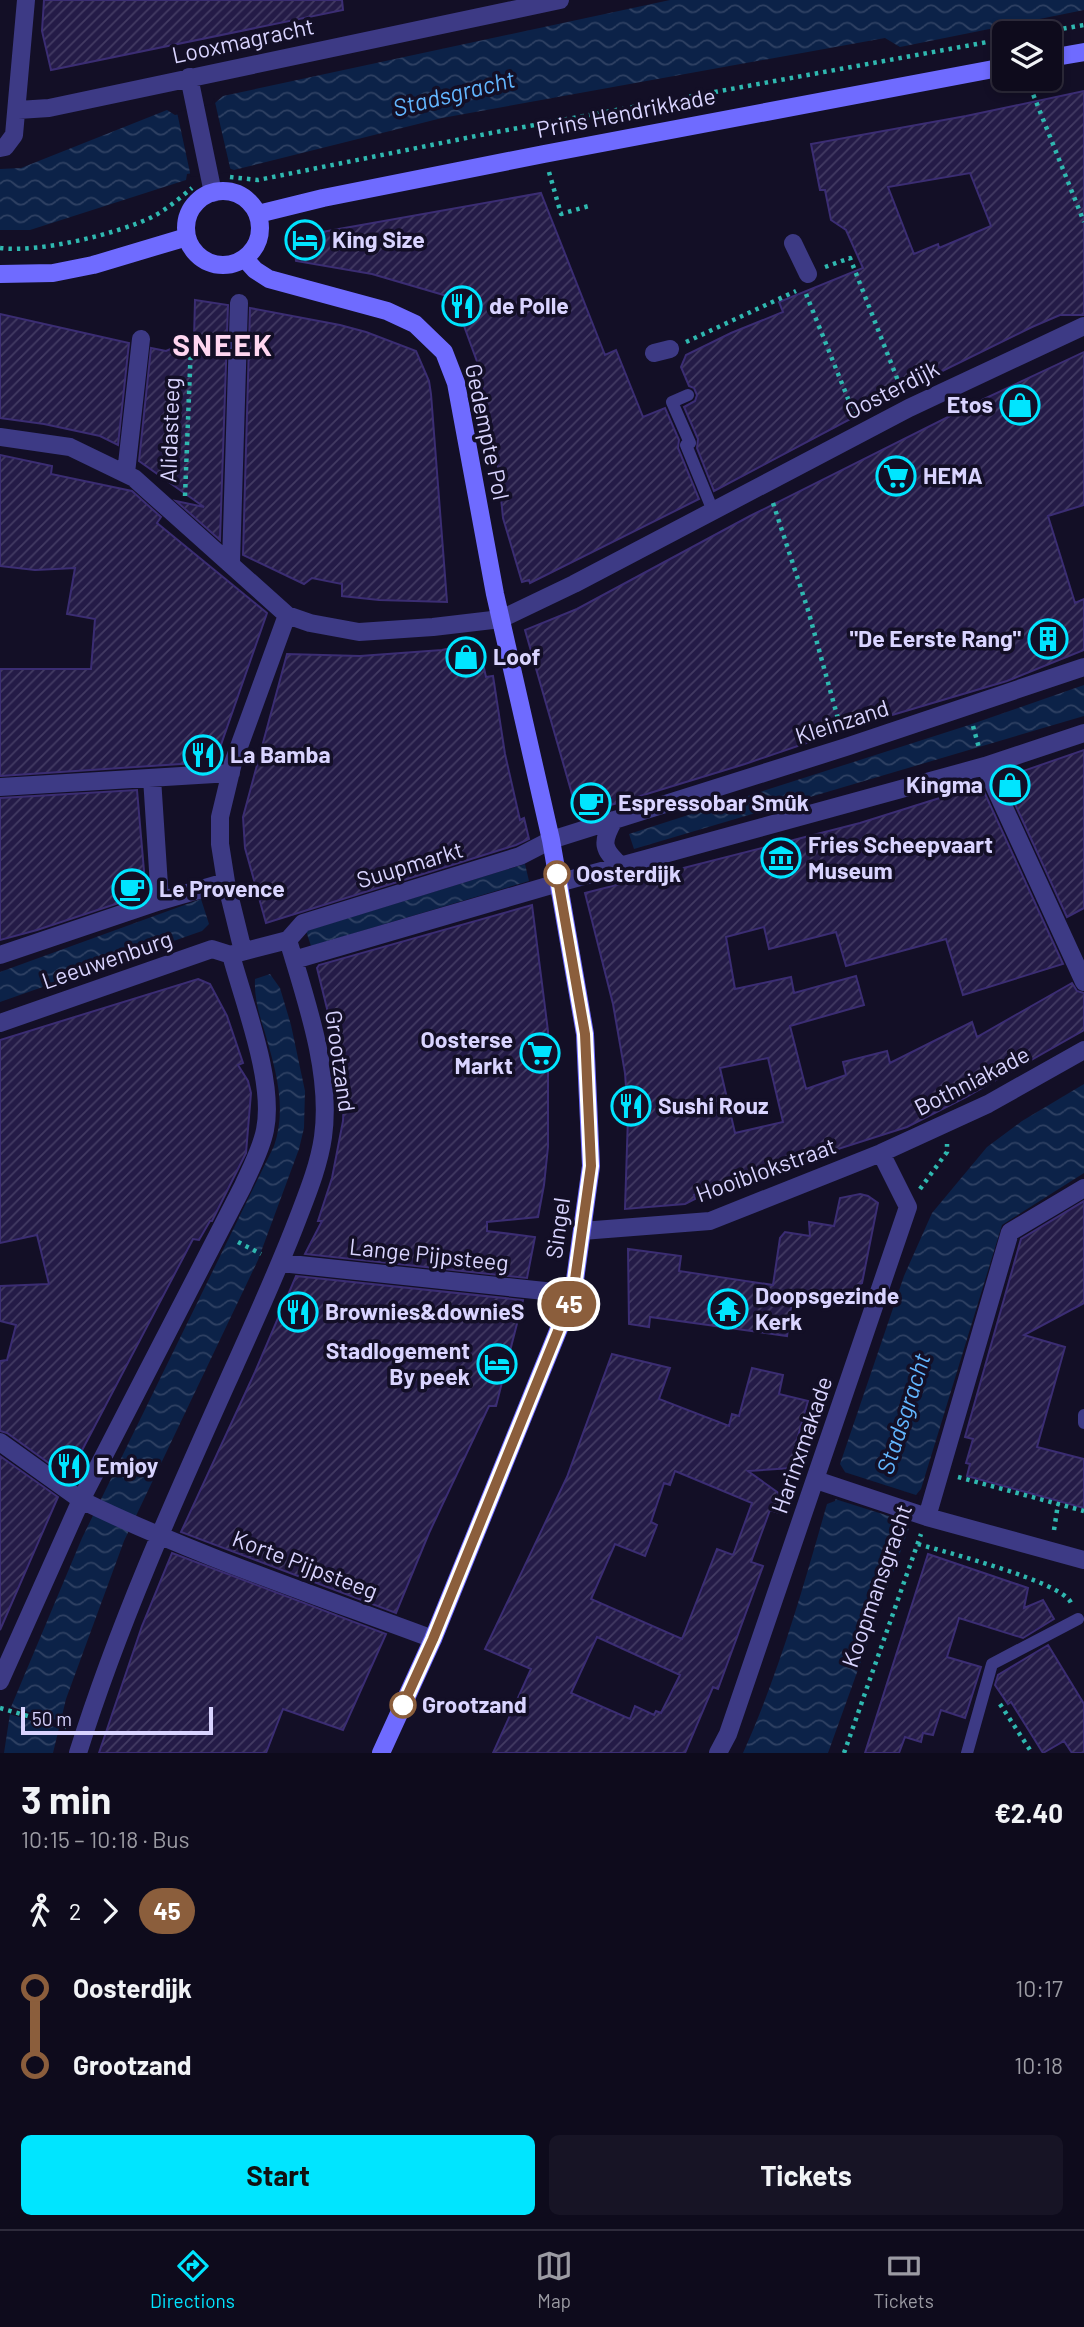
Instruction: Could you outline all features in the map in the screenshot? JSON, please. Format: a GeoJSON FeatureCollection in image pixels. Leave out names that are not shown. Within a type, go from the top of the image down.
{"type":"FeatureCollection","features":[{"type":"Feature","properties":{"kind":"main road"},"geometry":{"type":"LineString","coordinates":[[1062,56],[1084,52]]}},
{"type":"Feature","properties":{"kind":"main road","name":"Prins Hendrikkade"},"geometry":{"type":"LineString","coordinates":[[258,214],[323,198],[992,69]]}},
{"type":"Feature","properties":{"kind":"main road"},"geometry":{"type":"LineString","coordinates":[[212,183],[239,195],[250,203],[258,214],[261,226],[254,250],[245,259],[228,266],[210,264],[195,253],[187,237],[186,223],[191,210],[212,183]]}},
{"type":"Feature","properties":{"kind":"main road"},"geometry":{"type":"LineString","coordinates":[[0,274],[53,274],[187,237]]}},
{"type":"Feature","properties":{"kind":"main road","name":"Gedempte Pol"},"geometry":{"type":"LineString","coordinates":[[245,259],[269,279],[387,311],[415,324],[444,352],[456,383],[500,619],[551,840]]}},
{"type":"Feature","properties":{"kind":"main road","name":"Singel"},"geometry":{"type":"LineString","coordinates":[[381,1753],[433,1639],[573,1294],[591,1166],[585,1034],[551,840]]}},
{"type":"Feature","properties":{"kind":"street"},"geometry":{"type":"LineString","coordinates":[[0,148],[5,147],[14,135],[26,0]]}},
{"type":"Feature","properties":{"kind":"street","name":"Looxmagracht"},"geometry":{"type":"LineString","coordinates":[[18,110],[49,108],[490,7],[560,0]]}},
{"type":"Feature","properties":{"kind":"street"},"geometry":{"type":"LineString","coordinates":[[189,77],[212,183]]}},
{"type":"Feature","properties":{"kind":"street"},"geometry":{"type":"LineString","coordinates":[[793,243],[808,274]]}},
{"type":"Feature","properties":{"kind":"street"},"geometry":{"type":"LineString","coordinates":[[231,563],[239,303]]}},
{"type":"Feature","properties":{"kind":"street","name":"Oosterdijk"},"geometry":{"type":"LineString","coordinates":[[288,615],[310,623],[359,632],[500,619],[574,584],[909,408],[1084,326]]}},
{"type":"Feature","properties":{"kind":"street"},"geometry":{"type":"LineString","coordinates":[[127,473],[141,339]]}},
{"type":"Feature","properties":{"kind":"street"},"geometry":{"type":"LineString","coordinates":[[0,437],[70,447],[127,473],[288,615],[231,773],[220,817],[220,844],[237,953],[265,1084],[265,1130],[243,1186],[0,1681]]}},
{"type":"Feature","properties":{"kind":"street","name":"Kleinzand"},"geometry":{"type":"LineString","coordinates":[[551,840],[846,747],[1084,667]]}},
{"type":"Feature","properties":{"kind":"street"},"geometry":{"type":"LineString","coordinates":[[294,960],[622,867],[983,758],[1084,733]]}},
{"type":"Feature","properties":{"kind":"street"},"geometry":{"type":"LineString","coordinates":[[983,758],[1084,982]]}},
{"type":"Feature","properties":{"kind":"street"},"geometry":{"type":"LineString","coordinates":[[0,788],[231,773]]}},
{"type":"Feature","properties":{"kind":"street"},"geometry":{"type":"LineString","coordinates":[[152,778],[160,901]]}},
{"type":"Feature","properties":{"kind":"street"},"geometry":{"type":"LineString","coordinates":[[614,820],[604,842],[606,851],[622,867]]}},
{"type":"Feature","properties":{"kind":"street","name":"Suupmarkt"},"geometry":{"type":"LineString","coordinates":[[288,940],[303,923],[520,856],[551,840]]}},
{"type":"Feature","properties":{"kind":"street","name":"Leeuwenburg"},"geometry":{"type":"LineString","coordinates":[[0,955],[160,901],[226,882]]}},
{"type":"Feature","properties":{"kind":"street","name":"Leeuwenburg"},"geometry":{"type":"LineString","coordinates":[[0,1023],[212,949],[237,953],[288,940]]}},
{"type":"Feature","properties":{"kind":"street","name":"Grootzand"},"geometry":{"type":"LineString","coordinates":[[78,1753],[120,1630],[281,1263],[317,1166],[325,1114],[317,1045],[288,940]]}},
{"type":"Feature","properties":{"kind":"street","name":"Bothniakade"},"geometry":{"type":"LineString","coordinates":[[881,1153],[988,1104],[1084,1050]]}},
{"type":"Feature","properties":{"kind":"street"},"geometry":{"type":"LineString","coordinates":[[881,1153],[908,1207]]}},
{"type":"Feature","properties":{"kind":"street","name":"Hooiblokstraat"},"geometry":{"type":"LineString","coordinates":[[582,1231],[710,1221],[881,1153]]}},
{"type":"Feature","properties":{"kind":"street","name":"Koopmansgracht"},"geometry":{"type":"LineString","coordinates":[[921,1515],[940,1473],[1010,1233],[1084,1188]]}},
{"type":"Feature","properties":{"kind":"street","name":"Harinxmakade"},"geometry":{"type":"LineString","coordinates":[[718,1753],[728,1734],[908,1207]]}},
{"type":"Feature","properties":{"kind":"street","name":"Lange Pijpsteeg"},"geometry":{"type":"LineString","coordinates":[[281,1263],[573,1294]]}},
{"type":"Feature","properties":{"kind":"street"},"geometry":{"type":"LineString","coordinates":[[0,1442],[88,1504],[159,1536]]}},
{"type":"Feature","properties":{"kind":"street"},"geometry":{"type":"LineString","coordinates":[[816,1480],[921,1515],[1084,1560]]}},
{"type":"Feature","properties":{"kind":"street","name":"Korte Pijpsteeg"},"geometry":{"type":"LineString","coordinates":[[159,1536],[433,1639]]}},
{"type":"Feature","properties":{"kind":"lane"},"geometry":{"type":"LineString","coordinates":[[688,395],[672,402],[690,443],[686,445],[713,510]]}},
{"type":"Feature","properties":{"kind":"lane"},"geometry":{"type":"LineString","coordinates":[[1084,1415],[1084,1423]]}},
{"type":"Feature","properties":{"kind":"lane"},"geometry":{"type":"LineString","coordinates":[[967,1753],[992,1664],[1078,1619]]}},
{"type":"Feature","properties":{"kind":"path"},"geometry":{"type":"LineString","coordinates":[[1062,29],[1084,25]]}},
{"type":"Feature","properties":{"kind":"path"},"geometry":{"type":"LineString","coordinates":[[0,248],[30,249],[55,245],[139,223],[155,215],[196,184],[212,183],[230,177],[258,180],[535,125],[992,41]]}},
{"type":"Feature","properties":{"kind":"path"},"geometry":{"type":"LineString","coordinates":[[1032,91],[1084,222]]}},
{"type":"Feature","properties":{"kind":"path"},"geometry":{"type":"LineString","coordinates":[[535,125],[561,214],[592,205]]}},
{"type":"Feature","properties":{"kind":"path"},"geometry":{"type":"LineString","coordinates":[[808,274],[850,258],[909,408]]}},
{"type":"Feature","properties":{"kind":"path"},"geometry":{"type":"LineString","coordinates":[[662,351],[803,288],[861,433]]}},
{"type":"Feature","properties":{"kind":"path","name":"Alidasteeg"},"geometry":{"type":"LineString","coordinates":[[184,521],[191,344],[188,341]]}},
{"type":"Feature","properties":{"kind":"path"},"geometry":{"type":"LineString","coordinates":[[766,483],[808,610],[846,747]]}},
{"type":"Feature","properties":{"kind":"path"},"geometry":{"type":"LineString","coordinates":[[972,722],[983,758]]}},
{"type":"Feature","properties":{"kind":"path"},"geometry":{"type":"LineString","coordinates":[[908,1207],[947,1152],[945,1124]]}},
{"type":"Feature","properties":{"kind":"path"},"geometry":{"type":"LineString","coordinates":[[229,1237],[261,1254]]}},
{"type":"Feature","properties":{"kind":"path"},"geometry":{"type":"LineString","coordinates":[[940,1473],[1084,1511]]}},
{"type":"Feature","properties":{"kind":"path","name":"Koopmansgracht"},"geometry":{"type":"LineString","coordinates":[[844,1753],[918,1544],[921,1515]]}},
{"type":"Feature","properties":{"kind":"path"},"geometry":{"type":"LineString","coordinates":[[918,1544],[1042,1582],[1069,1597],[1078,1619]]}},
{"type":"Feature","properties":{"kind":"path"},"geometry":{"type":"LineString","coordinates":[[987,1683],[1032,1753]]}},
{"type":"Feature","properties":{"kind":"path"},"geometry":{"type":"LineString","coordinates":[[0,1708],[59,1725]]}},
{"type":"Feature","properties":{"kind":"water","name":"Stadsgracht"},"geometry":{"type":"Polygon","coordinates":[[[670,0],[1084,0],[1084,10],[1029,21],[992,21],[992,28],[900,47],[885,38],[442,118],[234,170],[226,167],[187,174],[186,180],[30,230],[0,230],[0,169],[21,168],[167,110],[175,115],[215,107],[215,103],[223,96],[670,0]]]}},
{"type":"Feature","properties":{"kind":"water"},"geometry":{"type":"Polygon","coordinates":[[[1084,685],[1084,716],[634,849],[629,834],[969,725],[1084,685]]]}},
{"type":"Feature","properties":{"kind":"water"},"geometry":{"type":"Polygon","coordinates":[[[525,864],[529,881],[311,946],[306,931],[525,864]]]}},
{"type":"Feature","properties":{"kind":"water"},"geometry":{"type":"Polygon","coordinates":[[[201,899],[209,924],[202,931],[0,1002],[0,972],[201,899]]]}},
{"type":"Feature","properties":{"kind":"water"},"geometry":{"type":"Polygon","coordinates":[[[270,974],[280,988],[305,1091],[304,1128],[299,1149],[258,1260],[124,1541],[66,1699],[53,1753],[4,1753],[11,1707],[82,1538],[274,1146],[280,1104],[273,1061],[257,1006],[255,986],[255,979],[270,974]]]}},
{"type":"Feature","properties":{"kind":"water","name":"Stadsgracht"},"geometry":{"type":"Polygon","coordinates":[[[1084,1084],[1084,1173],[1002,1225],[921,1489],[910,1507],[909,1528],[828,1753],[743,1753],[779,1661],[827,1504],[835,1501],[845,1472],[840,1464],[904,1276],[932,1213],[987,1147],[1022,1121],[1084,1084]]]}},
{"type":"Feature","properties":{"kind":"pier"},"geometry":{"type":"Polygon","coordinates":[[[214,98],[231,172],[191,177],[177,112],[212,104],[214,98]]]}},
{"type":"Feature","properties":{"kind":"pier"},"geometry":{"type":"Polygon","coordinates":[[[841,1471],[919,1496],[911,1523],[832,1498],[841,1471]]]}},
{"type":"Feature","properties":{"kind":"pier"},"geometry":{"type":"Polygon","coordinates":[[[11,1707],[60,1721],[58,1728],[9,1714],[11,1707]]]}},
{"type":"Feature","properties":{"kind":"building"},"geometry":{"type":"Polygon","coordinates":[[[44,0],[342,0],[343,10],[51,70],[42,31],[44,0]]]}},
{"type":"Feature","properties":{"kind":"building"},"geometry":{"type":"Polygon","coordinates":[[[1084,91],[1084,315],[1060,315],[1032,327],[928,378],[714,491],[697,448],[698,439],[684,407],[695,401],[697,395],[694,388],[689,386],[681,367],[686,355],[783,312],[779,302],[863,268],[846,230],[831,220],[825,190],[820,190],[811,144],[1084,91]],[[970,173],[888,187],[914,254],[938,244],[939,248],[991,226],[970,173]]]}},
{"type":"Feature","properties":{"kind":"building"},"geometry":{"type":"Polygon","coordinates":[[[541,193],[605,355],[616,350],[643,417],[665,408],[699,499],[530,583],[529,580],[522,582],[503,518],[498,467],[479,367],[456,304],[447,296],[372,274],[296,261],[294,240],[322,232],[541,193]]]}},
{"type":"Feature","properties":{"kind":"building"},"geometry":{"type":"Polygon","coordinates":[[[195,300],[228,305],[220,540],[176,501],[204,507],[139,461],[151,348],[166,351],[194,339],[195,300]]]}},
{"type":"Feature","properties":{"kind":"building"},"geometry":{"type":"Polygon","coordinates":[[[250,308],[340,325],[416,351],[429,381],[431,394],[447,602],[342,596],[342,584],[312,578],[304,584],[243,555],[250,308]]]}},
{"type":"Feature","properties":{"kind":"building"},"geometry":{"type":"Polygon","coordinates":[[[0,314],[129,343],[118,445],[100,436],[0,418],[0,314]]]}},
{"type":"Feature","properties":{"kind":"building"},"geometry":{"type":"Polygon","coordinates":[[[1084,352],[1084,505],[1048,516],[1075,603],[1084,599],[1084,650],[1007,681],[865,723],[745,764],[578,815],[525,630],[577,609],[750,516],[1084,352]]]}},
{"type":"Feature","properties":{"kind":"building"},"geometry":{"type":"Polygon","coordinates":[[[0,455],[52,466],[51,474],[132,491],[161,517],[157,523],[267,613],[216,759],[211,762],[0,776],[0,669],[91,669],[95,619],[67,614],[75,568],[35,570],[0,566],[0,455]]]}},
{"type":"Feature","properties":{"kind":"building"},"geometry":{"type":"Polygon","coordinates":[[[478,642],[486,677],[493,676],[505,754],[520,820],[524,818],[529,839],[266,923],[245,848],[243,817],[287,654],[360,656],[442,650],[478,642]]]}},
{"type":"Feature","properties":{"kind":"building"},"geometry":{"type":"Polygon","coordinates":[[[1084,750],[1084,908],[1067,917],[1003,778],[1084,750]]]}},
{"type":"Feature","properties":{"kind":"building"},"geometry":{"type":"Polygon","coordinates":[[[981,785],[1063,964],[963,995],[946,939],[846,966],[836,932],[769,949],[764,927],[726,937],[735,989],[791,977],[794,993],[856,976],[864,1005],[790,1026],[806,1089],[846,1075],[843,1062],[887,1051],[890,1063],[972,1022],[977,1037],[1072,983],[1077,991],[1084,993],[1084,1030],[907,1127],[694,1195],[695,1199],[685,1204],[625,1209],[628,1116],[625,1073],[613,1004],[585,893],[860,823],[981,785]],[[768,1058],[720,1068],[735,1133],[783,1122],[768,1058]]]}},
{"type":"Feature","properties":{"kind":"building"},"geometry":{"type":"Polygon","coordinates":[[[137,790],[146,894],[0,940],[0,798],[137,790]]]}},
{"type":"Feature","properties":{"kind":"building"},"geometry":{"type":"Polygon","coordinates":[[[532,905],[548,1031],[548,1147],[544,1185],[538,1217],[487,1222],[487,1231],[535,1237],[527,1278],[305,1254],[322,1221],[318,1221],[332,1178],[343,1121],[344,1096],[334,1037],[317,968],[319,965],[532,905]]]}},
{"type":"Feature","properties":{"kind":"building"},"geometry":{"type":"Polygon","coordinates":[[[198,979],[210,984],[227,1016],[243,1063],[238,1065],[248,1081],[251,1093],[246,1153],[212,1221],[199,1240],[193,1239],[68,1477],[7,1433],[0,1431],[0,1361],[7,1360],[16,1325],[0,1321],[0,1286],[49,1284],[37,1235],[0,1243],[0,1040],[198,979]]]}},
{"type":"Feature","properties":{"kind":"building"},"geometry":{"type":"Polygon","coordinates":[[[860,1194],[878,1203],[862,1283],[856,1286],[852,1306],[798,1294],[797,1301],[792,1301],[787,1336],[650,1317],[649,1327],[629,1324],[628,1249],[681,1256],[679,1271],[773,1285],[780,1238],[785,1232],[810,1236],[809,1222],[834,1226],[840,1198],[860,1194]]]}},
{"type":"Feature","properties":{"kind":"building"},"geometry":{"type":"Polygon","coordinates":[[[1084,1201],[1084,1303],[1024,1335],[1065,1347],[1037,1447],[1084,1459],[1084,1508],[967,1476],[970,1464],[966,1463],[973,1439],[965,1437],[1021,1239],[1084,1201]]]}},
{"type":"Feature","properties":{"kind":"building"},"geometry":{"type":"Polygon","coordinates":[[[296,1276],[523,1300],[496,1406],[489,1406],[429,1533],[396,1613],[181,1532],[296,1276]]]}},
{"type":"Feature","properties":{"kind":"building"},"geometry":{"type":"Polygon","coordinates":[[[612,1354],[670,1368],[659,1399],[729,1426],[732,1414],[739,1416],[752,1368],[783,1375],[779,1394],[808,1401],[794,1450],[797,1452],[792,1468],[748,1471],[784,1497],[779,1513],[770,1510],[751,1562],[763,1566],[718,1689],[713,1687],[685,1753],[493,1753],[531,1669],[485,1649],[567,1477],[612,1354]],[[675,1471],[670,1485],[664,1483],[651,1522],[657,1525],[645,1556],[615,1544],[591,1599],[682,1639],[717,1549],[733,1555],[752,1503],[675,1471]],[[597,1637],[571,1693],[630,1719],[635,1706],[654,1715],[656,1711],[661,1713],[680,1675],[597,1637]]]}},
{"type":"Feature","properties":{"kind":"building"},"geometry":{"type":"Polygon","coordinates":[[[0,1456],[58,1497],[0,1630],[0,1456]]]}},
{"type":"Feature","properties":{"kind":"building"},"geometry":{"type":"Polygon","coordinates":[[[172,1553],[386,1634],[343,1730],[283,1709],[266,1753],[99,1753],[142,1626],[172,1553]]]}},
{"type":"Feature","properties":{"kind":"building"},"geometry":{"type":"Polygon","coordinates":[[[928,1554],[1028,1588],[1024,1608],[1043,1600],[1054,1619],[1023,1638],[959,1618],[947,1657],[981,1667],[965,1718],[941,1710],[933,1735],[923,1733],[921,1742],[905,1737],[899,1753],[865,1753],[928,1554]]]}},
{"type":"Feature","properties":{"kind":"building"},"geometry":{"type":"Polygon","coordinates":[[[1048,1645],[1084,1704],[1084,1753],[1072,1753],[1064,1741],[1043,1753],[1011,1702],[1008,1704],[995,1685],[998,1675],[1048,1645]]]}},
{"type":"Feature","properties":{"kind":"bus line","name":"45"},"geometry":{"type":"LineString","coordinates":[[403,1705],[433,1639],[573,1294],[591,1166],[585,1034],[557,874]]}},
{"type":"Feature","properties":{"kind":"place","name":"King Size"},"geometry":{"type":"Point","coordinates":[305,240]}},
{"type":"Feature","properties":{"kind":"place","name":"de Polle"},"geometry":{"type":"Point","coordinates":[462,306]}},
{"type":"Feature","properties":{"kind":"place","name":"Etos"},"geometry":{"type":"Point","coordinates":[1020,405]}},
{"type":"Feature","properties":{"kind":"place","name":"HEMA"},"geometry":{"type":"Point","coordinates":[896,476]}},
{"type":"Feature","properties":{"kind":"place","name":"\"De Eerste Rang\""},"geometry":{"type":"Point","coordinates":[1048,639]}},
{"type":"Feature","properties":{"kind":"place","name":"Loof"},"geometry":{"type":"Point","coordinates":[466,657]}},
{"type":"Feature","properties":{"kind":"place","name":"La Bamba"},"geometry":{"type":"Point","coordinates":[203,755]}},
{"type":"Feature","properties":{"kind":"place","name":"Kingma"},"geometry":{"type":"Point","coordinates":[1010,785]}},
{"type":"Feature","properties":{"kind":"place","name":"Espressobar Smûk"},"geometry":{"type":"Point","coordinates":[591,803]}},
{"type":"Feature","properties":{"kind":"place","name":"Fries Scheepvaart Museum"},"geometry":{"type":"Point","coordinates":[781,858]}},
{"type":"Feature","properties":{"kind":"place","name":"Oosterdijk"},"geometry":{"type":"Point","coordinates":[557,874]}},
{"type":"Feature","properties":{"kind":"place","name":"Le Provence"},"geometry":{"type":"Point","coordinates":[132,889]}},
{"type":"Feature","properties":{"kind":"place","name":"Oosterse Markt"},"geometry":{"type":"Point","coordinates":[540,1053]}},
{"type":"Feature","properties":{"kind":"place","name":"Sushi Rouz"},"geometry":{"type":"Point","coordinates":[631,1106]}},
{"type":"Feature","properties":{"kind":"place","name":"Doopsgezinde Kerk"},"geometry":{"type":"Point","coordinates":[728,1309]}},
{"type":"Feature","properties":{"kind":"place","name":"Brownies&downieS"},"geometry":{"type":"Point","coordinates":[298,1312]}},
{"type":"Feature","properties":{"kind":"place","name":"Stadlogement By peek"},"geometry":{"type":"Point","coordinates":[497,1364]}},
{"type":"Feature","properties":{"kind":"place","name":"Emjoy"},"geometry":{"type":"Point","coordinates":[69,1466]}},
{"type":"Feature","properties":{"kind":"place","name":"Grootzand"},"geometry":{"type":"Point","coordinates":[403,1705]}},
{"type":"Feature","properties":{"kind":"district","name":"SNEEK"},"geometry":{"type":"Point","coordinates":[223,346]}}]}
